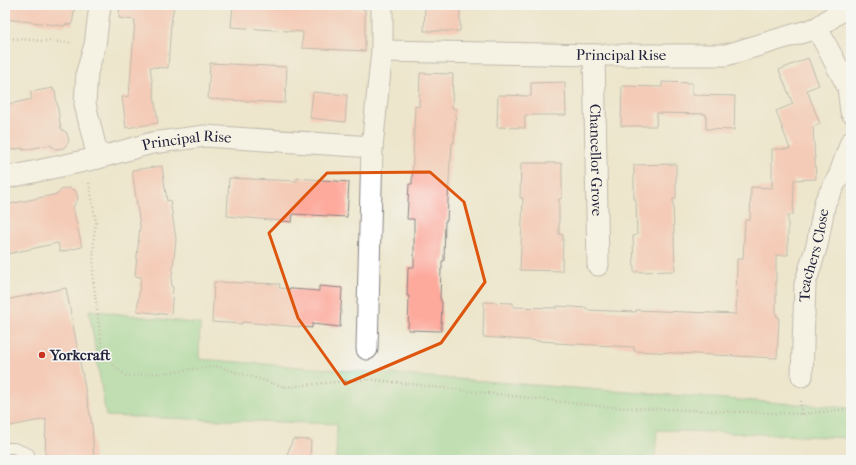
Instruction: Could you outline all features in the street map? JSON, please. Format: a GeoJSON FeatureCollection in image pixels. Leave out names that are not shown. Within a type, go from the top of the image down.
{"type":"FeatureCollection","features":[{"type":"Feature","properties":{"kind":"street"},"geometry":{"type":"LineString","coordinates":[[91,160],[85,104],[87,72],[95,45],[100,5]]}},
{"type":"Feature","properties":{"kind":"street"},"geometry":{"type":"LineString","coordinates":[[367,348],[372,147],[382,51],[382,5]]}},
{"type":"Feature","properties":{"kind":"street","name":"Principal Rise"},"geometry":{"type":"LineString","coordinates":[[382,51],[594,55],[726,55],[817,28],[849,5]]}},
{"type":"Feature","properties":{"kind":"street"},"geometry":{"type":"LineString","coordinates":[[817,28],[848,87],[851,112]]}},
{"type":"Feature","properties":{"kind":"street","name":"Chancellor Grove"},"geometry":{"type":"LineString","coordinates":[[594,55],[598,265]]}},
{"type":"Feature","properties":{"kind":"street","name":"Principal Rise"},"geometry":{"type":"LineString","coordinates":[[5,178],[91,160],[152,143],[205,136],[372,147]]}},
{"type":"Feature","properties":{"kind":"street","name":"Teachers Close"},"geometry":{"type":"LineString","coordinates":[[802,376],[805,284],[817,245],[825,202],[839,176],[851,142]]}},
{"type":"Feature","properties":{"kind":"lane"},"geometry":{"type":"LineString","coordinates":[[5,448],[14,448],[29,454]]}},
{"type":"Feature","properties":{"kind":"path"},"geometry":{"type":"LineString","coordinates":[[5,38],[95,45]]}},
{"type":"Feature","properties":{"kind":"path"},"geometry":{"type":"LineString","coordinates":[[91,160],[96,223],[94,235],[93,278],[103,356],[126,376],[216,366],[285,386],[367,379],[606,407],[801,414],[851,409]]}},
{"type":"Feature","properties":{"kind":"highlighted area"},"geometry":{"type":"Polygon","coordinates":[[[430,172],[464,202],[485,282],[441,343],[345,384],[298,318],[269,233],[327,173],[430,172]]]}},
{"type":"Feature","properties":{"kind":"green space"},"geometry":{"type":"Polygon","coordinates":[[[89,310],[200,324],[199,359],[851,408],[851,438],[657,430],[655,460],[336,460],[337,424],[106,416],[89,310]]]}},
{"type":"Feature","properties":{"kind":"building"},"geometry":{"type":"Polygon","coordinates":[[[5,5],[75,5],[72,25],[65,24],[65,26],[5,19],[5,5]]]}},
{"type":"Feature","properties":{"kind":"building"},"geometry":{"type":"Polygon","coordinates":[[[120,5],[174,5],[171,23],[168,68],[150,67],[158,123],[126,128],[122,97],[129,96],[135,20],[119,18],[120,5]]]}},
{"type":"Feature","properties":{"kind":"building"},"geometry":{"type":"Polygon","coordinates":[[[233,5],[276,5],[276,7],[365,9],[365,51],[302,48],[303,32],[231,27],[233,5]]]}},
{"type":"Feature","properties":{"kind":"building"},"geometry":{"type":"Polygon","coordinates":[[[425,6],[460,6],[460,31],[424,31],[425,6]]]}},
{"type":"Feature","properties":{"kind":"building"},"geometry":{"type":"Polygon","coordinates":[[[808,58],[819,85],[807,90],[820,124],[813,127],[816,179],[794,180],[793,215],[788,215],[788,255],[776,255],[776,316],[779,317],[777,358],[634,351],[634,347],[555,343],[483,337],[484,302],[513,303],[513,307],[557,308],[557,306],[587,308],[587,310],[636,312],[636,310],[736,314],[737,259],[743,259],[745,220],[750,220],[751,187],[772,188],[772,149],[790,149],[776,111],[793,104],[779,70],[808,58]]]}},
{"type":"Feature","properties":{"kind":"building"},"geometry":{"type":"Polygon","coordinates":[[[210,63],[287,67],[285,103],[208,99],[210,63]]]}},
{"type":"Feature","properties":{"kind":"building"},"geometry":{"type":"Polygon","coordinates":[[[420,73],[453,74],[452,108],[456,109],[454,143],[452,143],[450,161],[447,221],[445,221],[444,261],[442,261],[441,269],[441,331],[408,330],[408,267],[414,267],[414,219],[407,219],[409,184],[412,184],[415,106],[419,107],[420,73]]]}},
{"type":"Feature","properties":{"kind":"building"},"geometry":{"type":"Polygon","coordinates":[[[565,82],[566,115],[525,115],[525,128],[497,127],[498,95],[531,96],[531,83],[565,82]]]}},
{"type":"Feature","properties":{"kind":"building"},"geometry":{"type":"Polygon","coordinates":[[[662,82],[692,83],[692,95],[735,96],[734,130],[706,129],[706,114],[657,113],[656,126],[621,126],[622,86],[662,87],[662,82]]]}},
{"type":"Feature","properties":{"kind":"building"},"geometry":{"type":"Polygon","coordinates":[[[53,88],[53,91],[55,91],[61,129],[67,133],[69,141],[64,148],[56,149],[50,145],[23,150],[23,148],[5,151],[5,105],[32,99],[30,92],[53,88]]]}},
{"type":"Feature","properties":{"kind":"building"},"geometry":{"type":"Polygon","coordinates":[[[313,92],[347,95],[345,122],[310,118],[313,92]]]}},
{"type":"Feature","properties":{"kind":"building"},"geometry":{"type":"Polygon","coordinates":[[[521,163],[562,163],[562,198],[559,199],[559,234],[563,235],[562,271],[520,270],[523,198],[520,198],[521,163]]]}},
{"type":"Feature","properties":{"kind":"building"},"geometry":{"type":"Polygon","coordinates":[[[676,164],[676,199],[673,199],[675,271],[634,272],[633,236],[637,235],[636,199],[634,199],[634,165],[676,164]]]}},
{"type":"Feature","properties":{"kind":"building"},"geometry":{"type":"Polygon","coordinates":[[[162,166],[167,201],[170,200],[176,239],[171,286],[173,287],[171,315],[137,311],[141,277],[135,276],[140,226],[132,170],[162,166]]]}},
{"type":"Feature","properties":{"kind":"building"},"geometry":{"type":"Polygon","coordinates":[[[229,178],[297,181],[297,178],[349,182],[347,217],[293,214],[292,222],[227,216],[229,178]]]}},
{"type":"Feature","properties":{"kind":"building"},"geometry":{"type":"Polygon","coordinates":[[[69,188],[76,191],[78,199],[73,207],[82,247],[60,252],[58,243],[7,254],[5,243],[5,205],[58,194],[62,189],[69,188]]]}},
{"type":"Feature","properties":{"kind":"building"},"geometry":{"type":"Polygon","coordinates":[[[214,282],[280,284],[279,288],[319,291],[319,286],[342,288],[340,327],[312,324],[312,328],[242,322],[242,324],[212,322],[214,282]]]}},
{"type":"Feature","properties":{"kind":"building","name":"Yorkcraft"},"geometry":{"type":"Polygon","coordinates":[[[66,288],[92,425],[94,460],[45,460],[46,419],[5,427],[5,300],[66,288]]]}},
{"type":"Feature","properties":{"kind":"building"},"geometry":{"type":"Polygon","coordinates":[[[293,439],[311,440],[310,460],[285,460],[293,439]]]}},
{"type":"Feature","properties":{"kind":"place","name":"Yorkcraft"},"geometry":{"type":"Point","coordinates":[42,355]}}]}
